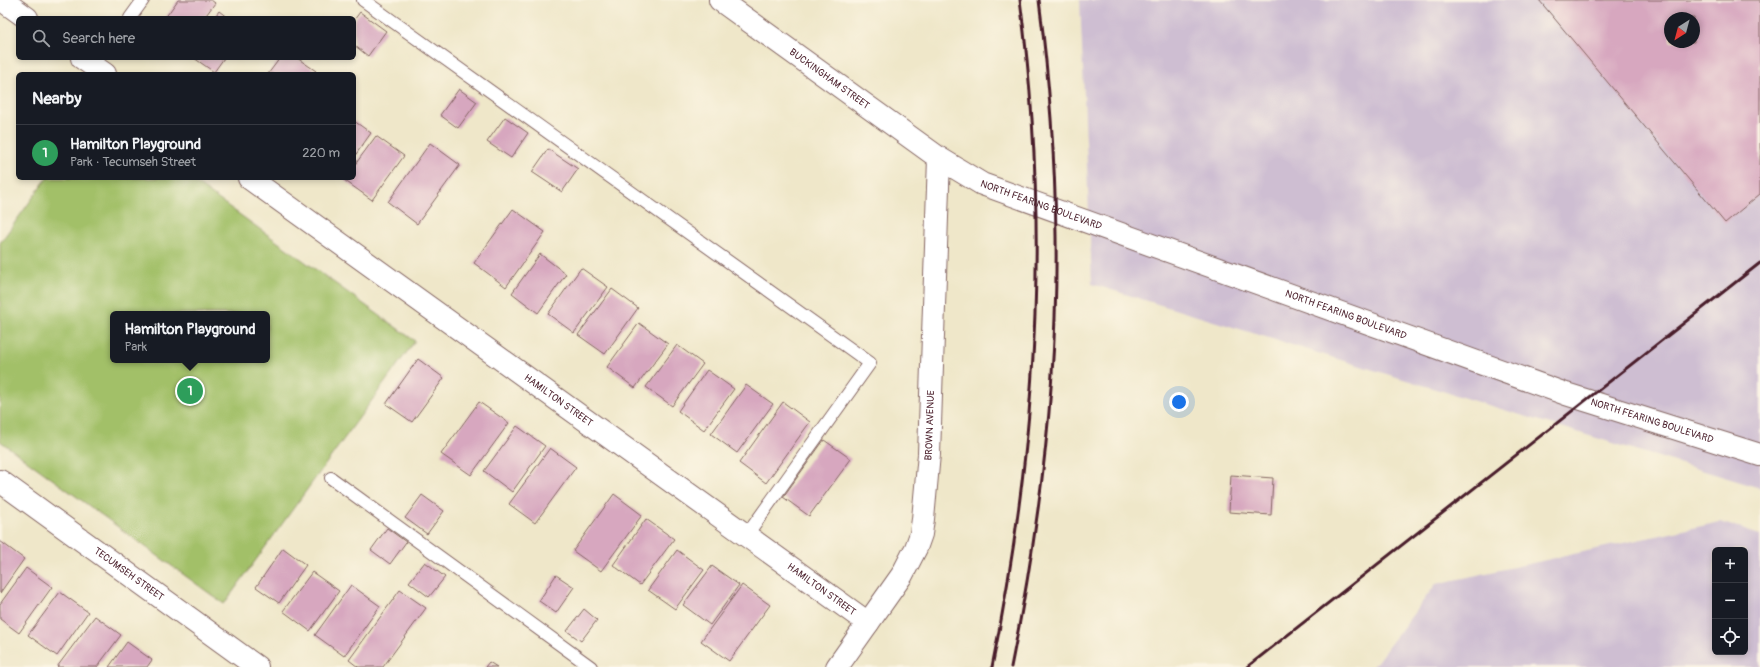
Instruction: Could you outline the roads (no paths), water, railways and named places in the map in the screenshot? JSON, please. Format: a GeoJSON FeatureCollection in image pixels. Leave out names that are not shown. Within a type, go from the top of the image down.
{"type":"FeatureCollection","features":[{"type":"Feature","properties":{"kind":"street"},"geometry":{"type":"LineString","coordinates":[[2,0],[24,16]]}},
{"type":"Feature","properties":{"kind":"street","name":"BUCKINGHAM STREET"},"geometry":{"type":"LineString","coordinates":[[720,0],[939,158]]}},
{"type":"Feature","properties":{"kind":"street","name":"NORTH FEARING BOULEVARD"},"geometry":{"type":"LineString","coordinates":[[939,158],[982,184],[1039,206],[1566,394],[1760,455]]}},
{"type":"Feature","properties":{"kind":"street","name":"BROWN AVENUE"},"geometry":{"type":"LineString","coordinates":[[836,667],[902,575],[910,562],[921,534],[929,454],[939,158]]}},
{"type":"Feature","properties":{"kind":"street","name":"HAMILTON STREET"},"geometry":{"type":"LineString","coordinates":[[252,180],[868,623]]}},
{"type":"Feature","properties":{"kind":"street","name":"TECUMSEH STREET"},"geometry":{"type":"LineString","coordinates":[[0,481],[257,667]]}},
{"type":"Feature","properties":{"kind":"lane"},"geometry":{"type":"LineString","coordinates":[[131,16],[143,0]]}},
{"type":"Feature","properties":{"kind":"lane"},"geometry":{"type":"LineString","coordinates":[[363,0],[870,363],[746,536]]}},
{"type":"Feature","properties":{"kind":"lane"},"geometry":{"type":"LineString","coordinates":[[331,478],[591,667]]}},
{"type":"Feature","properties":{"kind":"railway"},"geometry":{"type":"LineString","coordinates":[[992,667],[1020,501],[1029,418],[1034,335],[1036,251],[1035,167],[1029,84],[1020,0]]}},
{"type":"Feature","properties":{"kind":"railway"},"geometry":{"type":"LineString","coordinates":[[1011,667],[1031,560],[1039,506],[1054,344],[1056,235],[1053,147],[1049,88],[1039,0]]}},
{"type":"Feature","properties":{"kind":"railway"},"geometry":{"type":"LineString","coordinates":[[1247,667],[1760,263]]}},
{"type":"Feature","properties":{"kind":"place","name":"Hamilton Playground"},"geometry":{"type":"Point","coordinates":[190,391]}}]}
